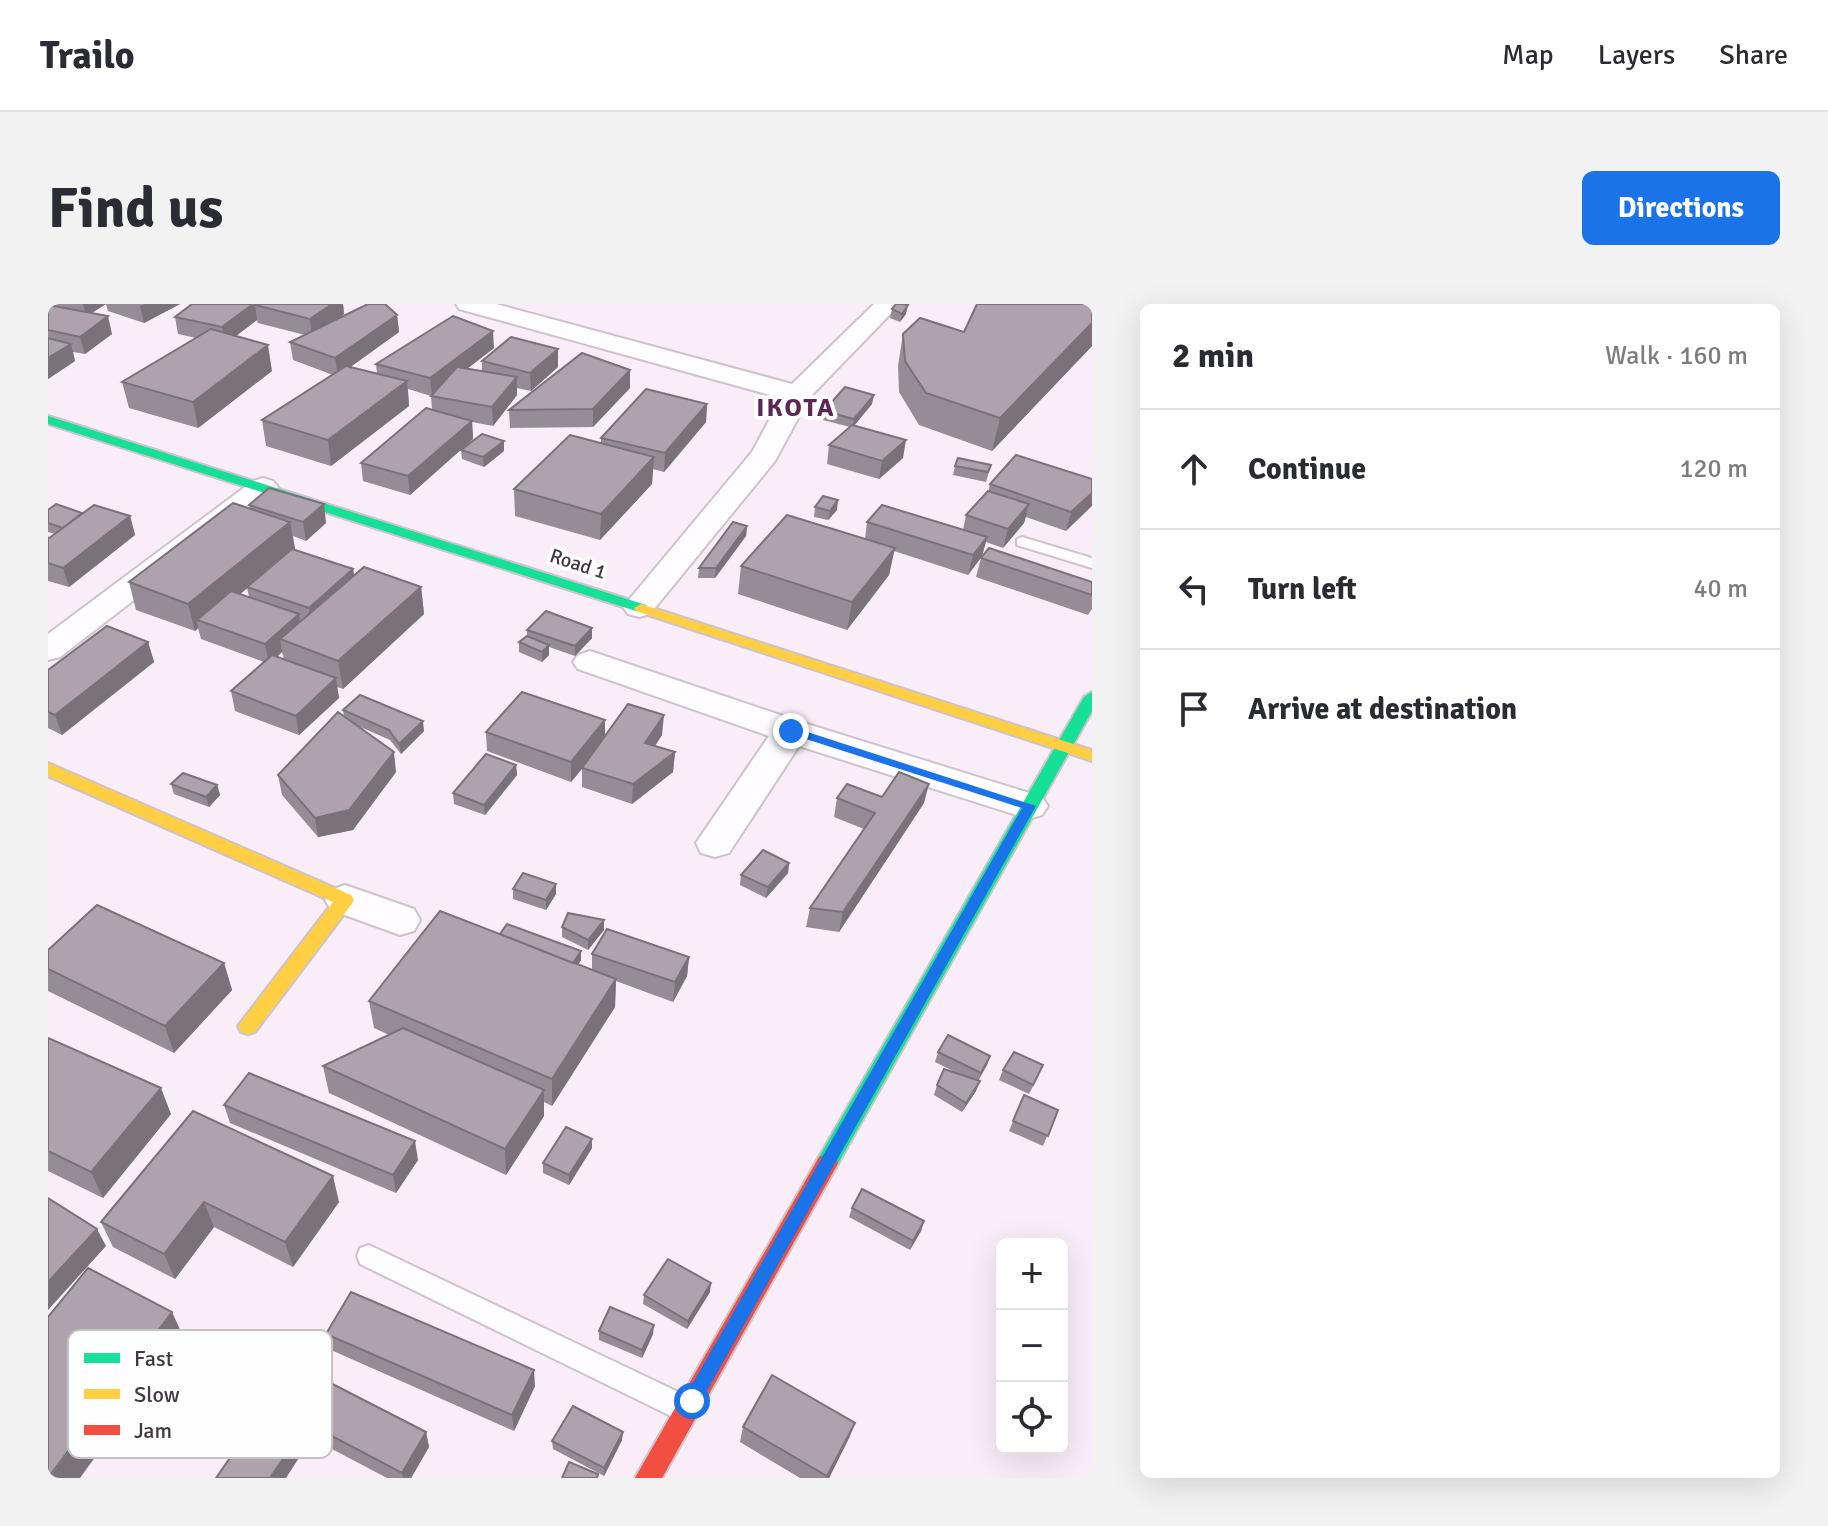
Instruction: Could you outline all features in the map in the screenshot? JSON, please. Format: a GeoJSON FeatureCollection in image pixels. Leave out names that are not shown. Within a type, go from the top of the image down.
{"type":"FeatureCollection","features":[{"type":"Feature","properties":{"kind":"street"},"geometry":{"type":"LineString","coordinates":[[468,304],[797,394]]}},
{"type":"Feature","properties":{"kind":"street"},"geometry":{"type":"LineString","coordinates":[[639,607],[765,455],[797,394],[888,304]]}},
{"type":"Feature","properties":{"kind":"street","name":"Road 1"},"geometry":{"type":"LineString","coordinates":[[48,420],[835,669],[1092,756]]}},
{"type":"Feature","properties":{"kind":"street"},"geometry":{"type":"LineString","coordinates":[[48,650],[263,487]]}},
{"type":"Feature","properties":{"kind":"street"},"geometry":{"type":"LineString","coordinates":[[590,662],[791,731],[1029,806]]}},
{"type":"Feature","properties":{"kind":"street"},"geometry":{"type":"LineString","coordinates":[[648,1478],[1092,697]]}},
{"type":"Feature","properties":{"kind":"street"},"geometry":{"type":"LineString","coordinates":[[715,843],[791,731]]}},
{"type":"Feature","properties":{"kind":"street"},"geometry":{"type":"LineString","coordinates":[[48,769],[345,900],[400,920]]}},
{"type":"Feature","properties":{"kind":"street"},"geometry":{"type":"LineString","coordinates":[[248,1026],[345,900]]}},
{"type":"Feature","properties":{"kind":"lane"},"geometry":{"type":"LineString","coordinates":[[1022,542],[1092,563]]}},
{"type":"Feature","properties":{"kind":"lane"},"geometry":{"type":"LineString","coordinates":[[369,1256],[687,1409]]}},
{"type":"Feature","properties":{"kind":"building"},"geometry":{"type":"Polygon","coordinates":[[[192,304],[253,304],[222,327],[175,317],[192,304]]]}},
{"type":"Feature","properties":{"kind":"building"},"geometry":{"type":"Polygon","coordinates":[[[257,304],[332,304],[310,319],[257,304]]]}},
{"type":"Feature","properties":{"kind":"building"},"geometry":{"type":"Polygon","coordinates":[[[368,304],[385,304],[397,315],[335,358],[290,342],[368,304]]]}},
{"type":"Feature","properties":{"kind":"building"},"geometry":{"type":"Polygon","coordinates":[[[896,304],[908,305],[902,314],[892,309],[896,304]]]}},
{"type":"Feature","properties":{"kind":"building"},"geometry":{"type":"Polygon","coordinates":[[[977,304],[1092,304],[1092,323],[1000,418],[926,393],[905,361],[903,334],[920,318],[964,332],[977,304]]]}},
{"type":"Feature","properties":{"kind":"building"},"geometry":{"type":"Polygon","coordinates":[[[48,305],[108,316],[80,337],[48,330],[48,305]]]}},
{"type":"Feature","properties":{"kind":"building"},"geometry":{"type":"Polygon","coordinates":[[[453,316],[493,331],[430,378],[376,364],[453,316]]]}},
{"type":"Feature","properties":{"kind":"building"},"geometry":{"type":"Polygon","coordinates":[[[211,329],[268,345],[193,402],[122,382],[211,329]]]}},
{"type":"Feature","properties":{"kind":"building"},"geometry":{"type":"Polygon","coordinates":[[[511,337],[558,349],[530,373],[482,361],[511,337]]]}},
{"type":"Feature","properties":{"kind":"building"},"geometry":{"type":"Polygon","coordinates":[[[48,338],[71,344],[48,358],[48,338]]]}},
{"type":"Feature","properties":{"kind":"building"},"geometry":{"type":"Polygon","coordinates":[[[582,353],[630,370],[593,409],[509,410],[582,353]]]}},
{"type":"Feature","properties":{"kind":"building"},"geometry":{"type":"Polygon","coordinates":[[[346,366],[407,381],[328,440],[262,420],[346,366]]]}},
{"type":"Feature","properties":{"kind":"building"},"geometry":{"type":"Polygon","coordinates":[[[457,367],[517,377],[492,407],[431,396],[457,367]]]}},
{"type":"Feature","properties":{"kind":"building"},"geometry":{"type":"Polygon","coordinates":[[[845,387],[874,395],[854,419],[824,411],[845,387]]]}},
{"type":"Feature","properties":{"kind":"building"},"geometry":{"type":"Polygon","coordinates":[[[646,389],[707,404],[665,453],[601,438],[646,389]]]}},
{"type":"Feature","properties":{"kind":"building"},"geometry":{"type":"Polygon","coordinates":[[[426,408],[472,421],[408,476],[361,463],[426,408]]]}},
{"type":"Feature","properties":{"kind":"building"},"geometry":{"type":"Polygon","coordinates":[[[852,425],[906,440],[882,461],[829,445],[852,425]]]}},
{"type":"Feature","properties":{"kind":"building"},"geometry":{"type":"Polygon","coordinates":[[[482,434],[504,441],[483,457],[461,450],[482,434]]]}},
{"type":"Feature","properties":{"kind":"building"},"geometry":{"type":"Polygon","coordinates":[[[570,435],[654,457],[601,514],[514,489],[570,435]]]}},
{"type":"Feature","properties":{"kind":"building"},"geometry":{"type":"Polygon","coordinates":[[[1016,455],[1092,479],[1092,493],[1071,512],[990,484],[1016,455]]]}},
{"type":"Feature","properties":{"kind":"building"},"geometry":{"type":"Polygon","coordinates":[[[958,458],[991,465],[988,472],[955,466],[958,458]]]}},
{"type":"Feature","properties":{"kind":"building"},"geometry":{"type":"Polygon","coordinates":[[[269,488],[324,504],[303,522],[249,505],[269,488]]]}},
{"type":"Feature","properties":{"kind":"building"},"geometry":{"type":"Polygon","coordinates":[[[988,491],[1029,504],[1008,529],[966,515],[988,491]]]}},
{"type":"Feature","properties":{"kind":"building"},"geometry":{"type":"Polygon","coordinates":[[[823,496],[838,500],[830,511],[815,507],[823,496]]]}},
{"type":"Feature","properties":{"kind":"building"},"geometry":{"type":"Polygon","coordinates":[[[233,503],[290,522],[188,604],[129,582],[233,503]]]}},
{"type":"Feature","properties":{"kind":"building"},"geometry":{"type":"Polygon","coordinates":[[[56,504],[82,513],[63,528],[48,523],[48,510],[56,504]]]}},
{"type":"Feature","properties":{"kind":"building"},"geometry":{"type":"Polygon","coordinates":[[[94,505],[130,516],[63,568],[48,563],[48,539],[94,505]]]}},
{"type":"Feature","properties":{"kind":"building"},"geometry":{"type":"Polygon","coordinates":[[[882,505],[987,537],[973,555],[867,522],[882,505]]]}},
{"type":"Feature","properties":{"kind":"building"},"geometry":{"type":"Polygon","coordinates":[[[787,515],[895,548],[852,602],[741,566],[787,515]]]}},
{"type":"Feature","properties":{"kind":"building"},"geometry":{"type":"Polygon","coordinates":[[[733,522],[747,526],[716,568],[699,568],[733,522]]]}},
{"type":"Feature","properties":{"kind":"building"},"geometry":{"type":"Polygon","coordinates":[[[989,548],[1092,582],[1092,595],[981,558],[989,548]]]}},
{"type":"Feature","properties":{"kind":"building"},"geometry":{"type":"Polygon","coordinates":[[[292,549],[353,569],[309,608],[247,587],[292,549]]]}},
{"type":"Feature","properties":{"kind":"building"},"geometry":{"type":"Polygon","coordinates":[[[364,567],[421,587],[338,661],[280,639],[364,567]]]}},
{"type":"Feature","properties":{"kind":"building"},"geometry":{"type":"Polygon","coordinates":[[[231,591],[299,614],[265,644],[197,620],[231,591]]]}},
{"type":"Feature","properties":{"kind":"building"},"geometry":{"type":"Polygon","coordinates":[[[546,611],[592,628],[575,646],[527,630],[546,611]]]}},
{"type":"Feature","properties":{"kind":"building"},"geometry":{"type":"Polygon","coordinates":[[[107,626],[148,642],[55,715],[48,712],[48,670],[107,626]]]}},
{"type":"Feature","properties":{"kind":"building"},"geometry":{"type":"Polygon","coordinates":[[[527,636],[549,645],[542,652],[519,642],[527,636]]]}},
{"type":"Feature","properties":{"kind":"building"},"geometry":{"type":"Polygon","coordinates":[[[272,655],[336,678],[296,716],[231,691],[272,655]]]}},
{"type":"Feature","properties":{"kind":"building"},"geometry":{"type":"Polygon","coordinates":[[[522,692],[605,720],[571,762],[486,732],[522,692]]]}},
{"type":"Feature","properties":{"kind":"building"},"geometry":{"type":"Polygon","coordinates":[[[360,695],[423,721],[399,744],[389,730],[343,710],[360,695]]]}},
{"type":"Feature","properties":{"kind":"building"},"geometry":{"type":"Polygon","coordinates":[[[628,704],[664,715],[645,743],[675,752],[633,784],[582,768],[628,704]]]}},
{"type":"Feature","properties":{"kind":"building"},"geometry":{"type":"Polygon","coordinates":[[[338,712],[394,752],[349,810],[315,818],[278,775],[338,712]]]}},
{"type":"Feature","properties":{"kind":"building"},"geometry":{"type":"Polygon","coordinates":[[[486,754],[516,765],[484,805],[453,793],[486,754]]]}},
{"type":"Feature","properties":{"kind":"building"},"geometry":{"type":"Polygon","coordinates":[[[899,772],[929,784],[843,912],[810,908],[875,813],[837,798],[847,784],[882,797],[899,772]]]}},
{"type":"Feature","properties":{"kind":"building"},"geometry":{"type":"Polygon","coordinates":[[[183,773],[217,785],[206,797],[171,784],[183,773]]]}},
{"type":"Feature","properties":{"kind":"building"},"geometry":{"type":"Polygon","coordinates":[[[763,850],[789,863],[768,887],[741,875],[763,850]]]}},
{"type":"Feature","properties":{"kind":"building"},"geometry":{"type":"Polygon","coordinates":[[[523,873],[556,884],[546,900],[513,889],[523,873]]]}},
{"type":"Feature","properties":{"kind":"building"},"geometry":{"type":"Polygon","coordinates":[[[97,905],[224,963],[165,1026],[48,969],[48,950],[97,905]]]}},
{"type":"Feature","properties":{"kind":"building"},"geometry":{"type":"Polygon","coordinates":[[[440,911],[616,979],[552,1079],[369,1001],[440,911]]]}},
{"type":"Feature","properties":{"kind":"building"},"geometry":{"type":"Polygon","coordinates":[[[568,913],[604,920],[588,940],[562,927],[568,913]]]}},
{"type":"Feature","properties":{"kind":"building"},"geometry":{"type":"Polygon","coordinates":[[[507,924],[581,951],[573,963],[500,934],[507,924]]]}},
{"type":"Feature","properties":{"kind":"building"},"geometry":{"type":"Polygon","coordinates":[[[607,929],[689,957],[675,982],[592,954],[607,929]]]}},
{"type":"Feature","properties":{"kind":"building"},"geometry":{"type":"Polygon","coordinates":[[[403,1028],[544,1090],[505,1149],[323,1066],[403,1028]]]}},
{"type":"Feature","properties":{"kind":"building"},"geometry":{"type":"Polygon","coordinates":[[[948,1035],[990,1056],[981,1073],[938,1052],[948,1035]]]}},
{"type":"Feature","properties":{"kind":"building"},"geometry":{"type":"Polygon","coordinates":[[[48,1038],[161,1088],[91,1172],[48,1151],[48,1038]]]}},
{"type":"Feature","properties":{"kind":"building"},"geometry":{"type":"Polygon","coordinates":[[[1014,1052],[1043,1065],[1033,1085],[1003,1070],[1014,1052]]]}},
{"type":"Feature","properties":{"kind":"building"},"geometry":{"type":"Polygon","coordinates":[[[944,1069],[980,1081],[966,1103],[937,1085],[944,1069]]]}},
{"type":"Feature","properties":{"kind":"building"},"geometry":{"type":"Polygon","coordinates":[[[249,1073],[415,1141],[393,1175],[224,1105],[249,1073]]]}},
{"type":"Feature","properties":{"kind":"building"},"geometry":{"type":"Polygon","coordinates":[[[1024,1095],[1058,1110],[1048,1136],[1013,1121],[1024,1095]]]}},
{"type":"Feature","properties":{"kind":"building"},"geometry":{"type":"Polygon","coordinates":[[[193,1111],[333,1176],[285,1242],[204,1202],[164,1254],[101,1222],[193,1111]]]}},
{"type":"Feature","properties":{"kind":"building"},"geometry":{"type":"Polygon","coordinates":[[[566,1127],[592,1139],[569,1175],[543,1163],[566,1127]]]}},
{"type":"Feature","properties":{"kind":"building"},"geometry":{"type":"Polygon","coordinates":[[[862,1189],[924,1221],[913,1241],[852,1208],[862,1189]]]}},
{"type":"Feature","properties":{"kind":"building"},"geometry":{"type":"Polygon","coordinates":[[[48,1198],[97,1229],[48,1282],[48,1198]]]}},
{"type":"Feature","properties":{"kind":"building"},"geometry":{"type":"Polygon","coordinates":[[[668,1259],[711,1283],[688,1321],[644,1295],[668,1259]]]}},
{"type":"Feature","properties":{"kind":"building"},"geometry":{"type":"Polygon","coordinates":[[[88,1268],[172,1312],[159,1330],[68,1330],[68,1451],[48,1478],[48,1317],[88,1268]]]}},
{"type":"Feature","properties":{"kind":"building"},"geometry":{"type":"Polygon","coordinates":[[[351,1292],[534,1370],[512,1415],[332,1337],[332,1330],[328,1330],[351,1292]]]}},
{"type":"Feature","properties":{"kind":"building"},"geometry":{"type":"Polygon","coordinates":[[[610,1307],[654,1325],[642,1350],[599,1331],[610,1307]]]}},
{"type":"Feature","properties":{"kind":"building"},"geometry":{"type":"Polygon","coordinates":[[[772,1375],[855,1423],[827,1476],[743,1427],[772,1375]]]}},
{"type":"Feature","properties":{"kind":"building"},"geometry":{"type":"Polygon","coordinates":[[[332,1384],[426,1432],[402,1473],[332,1436],[332,1384]]]}},
{"type":"Feature","properties":{"kind":"building"},"geometry":{"type":"Polygon","coordinates":[[[573,1406],[623,1432],[604,1468],[552,1441],[573,1406]]]}},
{"type":"Feature","properties":{"kind":"building"},"geometry":{"type":"Polygon","coordinates":[[[230,1458],[283,1458],[270,1478],[216,1478],[230,1458]]]}},
{"type":"Feature","properties":{"kind":"building"},"geometry":{"type":"Polygon","coordinates":[[[569,1462],[598,1474],[597,1478],[562,1478],[569,1462]]]}},
{"type":"Feature","properties":{"kind":"traffic: fast"},"geometry":{"type":"LineString","coordinates":[[48,420],[641,608]]}},
{"type":"Feature","properties":{"kind":"traffic: fast"},"geometry":{"type":"LineString","coordinates":[[827,1163],[1092,697]]}},
{"type":"Feature","properties":{"kind":"traffic: slow"},"geometry":{"type":"LineString","coordinates":[[641,608],[1092,756]]}},
{"type":"Feature","properties":{"kind":"traffic: slow"},"geometry":{"type":"LineString","coordinates":[[48,769],[345,900],[248,1026]]}},
{"type":"Feature","properties":{"kind":"traffic: jam"},"geometry":{"type":"LineString","coordinates":[[648,1478],[827,1163]]}},
{"type":"Feature","properties":{"kind":"district","name":"IKOTA"},"geometry":{"type":"Point","coordinates":[796,408]}},
{"type":"Feature","properties":{"kind":"route"},"geometry":{"type":"LineString","coordinates":[[692,1401],[1029,806],[791,731]]}}]}
